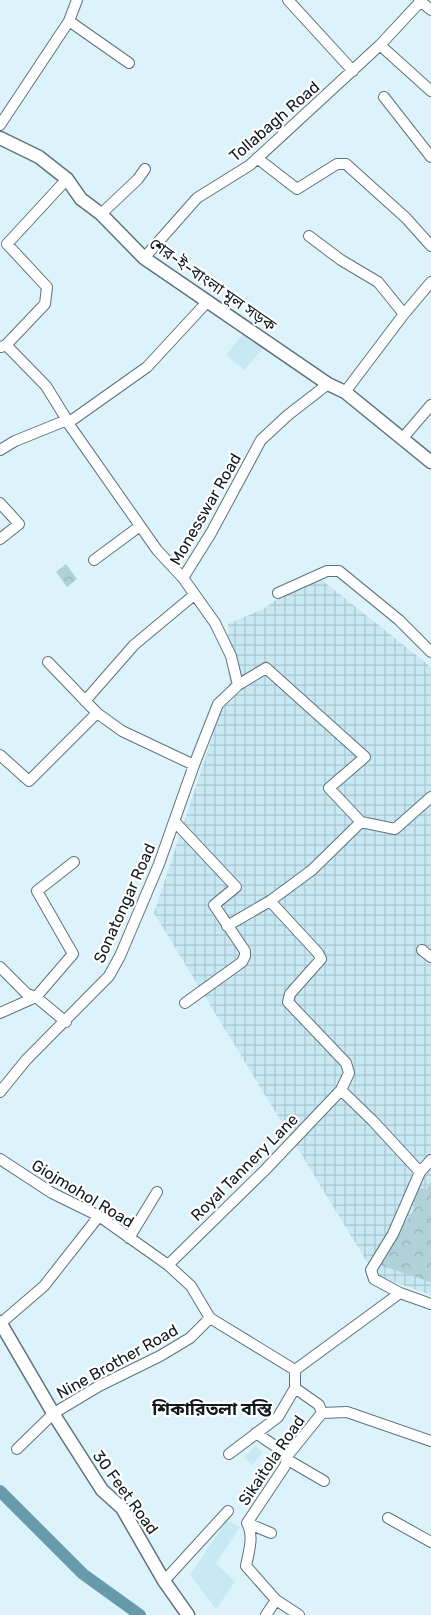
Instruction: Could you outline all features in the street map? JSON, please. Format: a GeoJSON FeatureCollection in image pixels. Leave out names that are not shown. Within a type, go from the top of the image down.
{"type":"FeatureCollection","features":[{"type":"Feature","properties":{"kind":"street"},"geometry":{"type":"LineString","coordinates":[[0,125],[69,21],[77,0]]}},
{"type":"Feature","properties":{"kind":"street"},"geometry":{"type":"LineString","coordinates":[[288,0],[353,71]]}},
{"type":"Feature","properties":{"kind":"street"},"geometry":{"type":"LineString","coordinates":[[420,1],[431,10]]}},
{"type":"Feature","properties":{"kind":"street","name":"Tollabagh Road"},"geometry":{"type":"LineString","coordinates":[[144,258],[197,198],[257,158],[380,45],[420,1]]}},
{"type":"Feature","properties":{"kind":"street"},"geometry":{"type":"LineString","coordinates":[[69,21],[130,63]]}},
{"type":"Feature","properties":{"kind":"street"},"geometry":{"type":"LineString","coordinates":[[380,45],[431,91]]}},
{"type":"Feature","properties":{"kind":"street"},"geometry":{"type":"LineString","coordinates":[[384,97],[431,157]]}},
{"type":"Feature","properties":{"kind":"street","name":"শের-ই-বাংলা মূল সড়ক"},"geometry":{"type":"LineString","coordinates":[[0,138],[39,157],[67,179],[82,199],[101,214],[144,258],[328,384],[345,392],[431,462]]}},
{"type":"Feature","properties":{"kind":"street"},"geometry":{"type":"LineString","coordinates":[[257,158],[297,190],[337,164],[346,164],[406,218],[431,246]]}},
{"type":"Feature","properties":{"kind":"street"},"geometry":{"type":"LineString","coordinates":[[101,214],[138,179],[145,169]]}},
{"type":"Feature","properties":{"kind":"street"},"geometry":{"type":"LineString","coordinates":[[3,346],[45,304],[47,287],[7,244],[67,179]]}},
{"type":"Feature","properties":{"kind":"street"},"geometry":{"type":"LineString","coordinates":[[309,236],[341,260],[378,282],[404,314]]}},
{"type":"Feature","properties":{"kind":"street"},"geometry":{"type":"LineString","coordinates":[[345,392],[404,314],[431,282]]}},
{"type":"Feature","properties":{"kind":"street"},"geometry":{"type":"LineString","coordinates":[[0,450],[15,441],[67,422],[147,367],[208,301]]}},
{"type":"Feature","properties":{"kind":"street","name":"Monesswar Road"},"geometry":{"type":"LineString","coordinates":[[3,346],[46,386],[67,422],[157,550],[183,578],[211,533],[262,440],[288,415],[328,384]]}},
{"type":"Feature","properties":{"kind":"street"},"geometry":{"type":"LineString","coordinates":[[402,439],[431,405]]}},
{"type":"Feature","properties":{"kind":"street"},"geometry":{"type":"LineString","coordinates":[[0,502],[19,524],[0,539]]}},
{"type":"Feature","properties":{"kind":"street"},"geometry":{"type":"LineString","coordinates":[[94,560],[140,526]]}},
{"type":"Feature","properties":{"kind":"street"},"geometry":{"type":"LineString","coordinates":[[278,593],[326,571],[340,571],[399,620],[431,652]]}},
{"type":"Feature","properties":{"kind":"street"},"geometry":{"type":"LineString","coordinates":[[183,578],[215,623],[231,656],[238,685]]}},
{"type":"Feature","properties":{"kind":"street"},"geometry":{"type":"LineString","coordinates":[[85,701],[134,645],[194,595]]}},
{"type":"Feature","properties":{"kind":"street"},"geometry":{"type":"LineString","coordinates":[[48,662],[97,713],[122,731],[194,765]]}},
{"type":"Feature","properties":{"kind":"street","name":"Sonatongar Road"},"geometry":{"type":"LineString","coordinates":[[0,1092],[26,1060],[66,1022],[109,976],[175,822],[194,765],[218,704],[238,685],[266,668],[364,757],[329,788],[361,822]]}},
{"type":"Feature","properties":{"kind":"street"},"geometry":{"type":"LineString","coordinates":[[0,755],[29,781],[97,713]]}},
{"type":"Feature","properties":{"kind":"street"},"geometry":{"type":"LineString","coordinates":[[227,926],[270,901],[312,870],[361,822],[395,829],[431,797]]}},
{"type":"Feature","properties":{"kind":"street"},"geometry":{"type":"LineString","coordinates":[[175,822],[236,887],[214,905],[244,951],[245,956],[242,962],[185,1003]]}},
{"type":"Feature","properties":{"kind":"street"},"geometry":{"type":"LineString","coordinates":[[0,1013],[36,997],[73,954],[37,891],[74,862]]}},
{"type":"Feature","properties":{"kind":"street"},"geometry":{"type":"LineString","coordinates":[[270,901],[318,953],[320,959],[287,998],[288,1002],[349,1068],[341,1090],[373,1120],[420,1172]]}},
{"type":"Feature","properties":{"kind":"street"},"geometry":{"type":"LineString","coordinates":[[422,950],[431,957]]}},
{"type":"Feature","properties":{"kind":"street"},"geometry":{"type":"LineString","coordinates":[[0,967],[27,994],[36,997],[66,1022]]}},
{"type":"Feature","properties":{"kind":"street","name":"Royal Tannery Lane"},"geometry":{"type":"LineString","coordinates":[[168,1264],[265,1170],[341,1090]]}},
{"type":"Feature","properties":{"kind":"street","name":"Giojmohol Road"},"geometry":{"type":"LineString","coordinates":[[0,1160],[52,1193],[99,1216],[168,1264],[191,1286],[210,1318]]}},
{"type":"Feature","properties":{"kind":"street"},"geometry":{"type":"LineString","coordinates":[[431,1160],[420,1172],[393,1234],[371,1270],[374,1280],[400,1293],[431,1304]]}},
{"type":"Feature","properties":{"kind":"street"},"geometry":{"type":"LineString","coordinates":[[129,1238],[157,1192]]}},
{"type":"Feature","properties":{"kind":"street"},"geometry":{"type":"LineString","coordinates":[[0,1322],[44,1286],[99,1216]]}},
{"type":"Feature","properties":{"kind":"street"},"geometry":{"type":"LineString","coordinates":[[296,1370],[400,1293]]}},
{"type":"Feature","properties":{"kind":"street"},"geometry":{"type":"LineString","coordinates":[[210,1318],[296,1370]]}},
{"type":"Feature","properties":{"kind":"street","name":"Nine Brother Road"},"geometry":{"type":"LineString","coordinates":[[17,1449],[54,1414],[99,1386],[160,1356],[190,1338],[210,1318]]}},
{"type":"Feature","properties":{"kind":"street","name":"30 Feet Road"},"geometry":{"type":"LineString","coordinates":[[0,1322],[54,1414],[102,1490],[122,1508],[183,1613]]}},
{"type":"Feature","properties":{"kind":"street"},"geometry":{"type":"LineString","coordinates":[[229,1454],[278,1417],[295,1388],[296,1370]]}},
{"type":"Feature","properties":{"kind":"street"},"geometry":{"type":"LineString","coordinates":[[295,1388],[318,1405],[322,1414]]}},
{"type":"Feature","properties":{"kind":"street","name":"Sikaitola Road"},"geometry":{"type":"LineString","coordinates":[[298,1615],[276,1600],[246,1566],[251,1545],[250,1530],[246,1523],[288,1458],[322,1414],[347,1412],[431,1440]]}},
{"type":"Feature","properties":{"kind":"street"},"geometry":{"type":"LineString","coordinates":[[256,1434],[288,1458],[324,1481]]}},
{"type":"Feature","properties":{"kind":"street"},"geometry":{"type":"LineString","coordinates":[[164,1581],[228,1511]]}},
{"type":"Feature","properties":{"kind":"street"},"geometry":{"type":"LineString","coordinates":[[388,1518],[431,1542]]}},
{"type":"Feature","properties":{"kind":"street"},"geometry":{"type":"LineString","coordinates":[[246,1523],[271,1533]]}},
{"type":"Feature","properties":{"kind":"street"},"geometry":{"type":"LineString","coordinates":[[266,1615],[276,1600]]}},
{"type":"Feature","properties":{"kind":"shaded area"},"geometry":{"type":"Polygon","coordinates":[[[246,330],[265,346],[244,370],[226,355],[246,330]]]}},
{"type":"Feature","properties":{"kind":"shaded area"},"geometry":{"type":"Polygon","coordinates":[[[313,573],[431,667],[431,1295],[375,1275],[154,913],[229,687],[228,624],[265,608],[313,573]]]}},
{"type":"Feature","properties":{"kind":"shaded area"},"geometry":{"type":"Polygon","coordinates":[[[255,1446],[263,1452],[252,1465],[244,1458],[255,1446]]]}},
{"type":"Feature","properties":{"kind":"shaded area"},"geometry":{"type":"Polygon","coordinates":[[[227,1520],[240,1527],[216,1563],[235,1582],[216,1609],[190,1575],[227,1520]]]}},
{"type":"Feature","properties":{"kind":"green space"},"geometry":{"type":"Polygon","coordinates":[[[66,564],[77,579],[67,587],[56,572],[66,564]]]}},
{"type":"Feature","properties":{"kind":"green space"},"geometry":{"type":"Polygon","coordinates":[[[431,1182],[431,1282],[379,1265],[417,1204],[412,1202],[417,1187],[426,1190],[431,1182]]]}},
{"type":"Feature","properties":{"kind":"waterway"},"geometry":{"type":"LineString","coordinates":[[0,1491],[83,1574],[140,1615]]}},
{"type":"Feature","properties":{"kind":"district","name":"শিকারিতলা বস্তি"},"geometry":{"type":"Point","coordinates":[212,1409]}}]}
